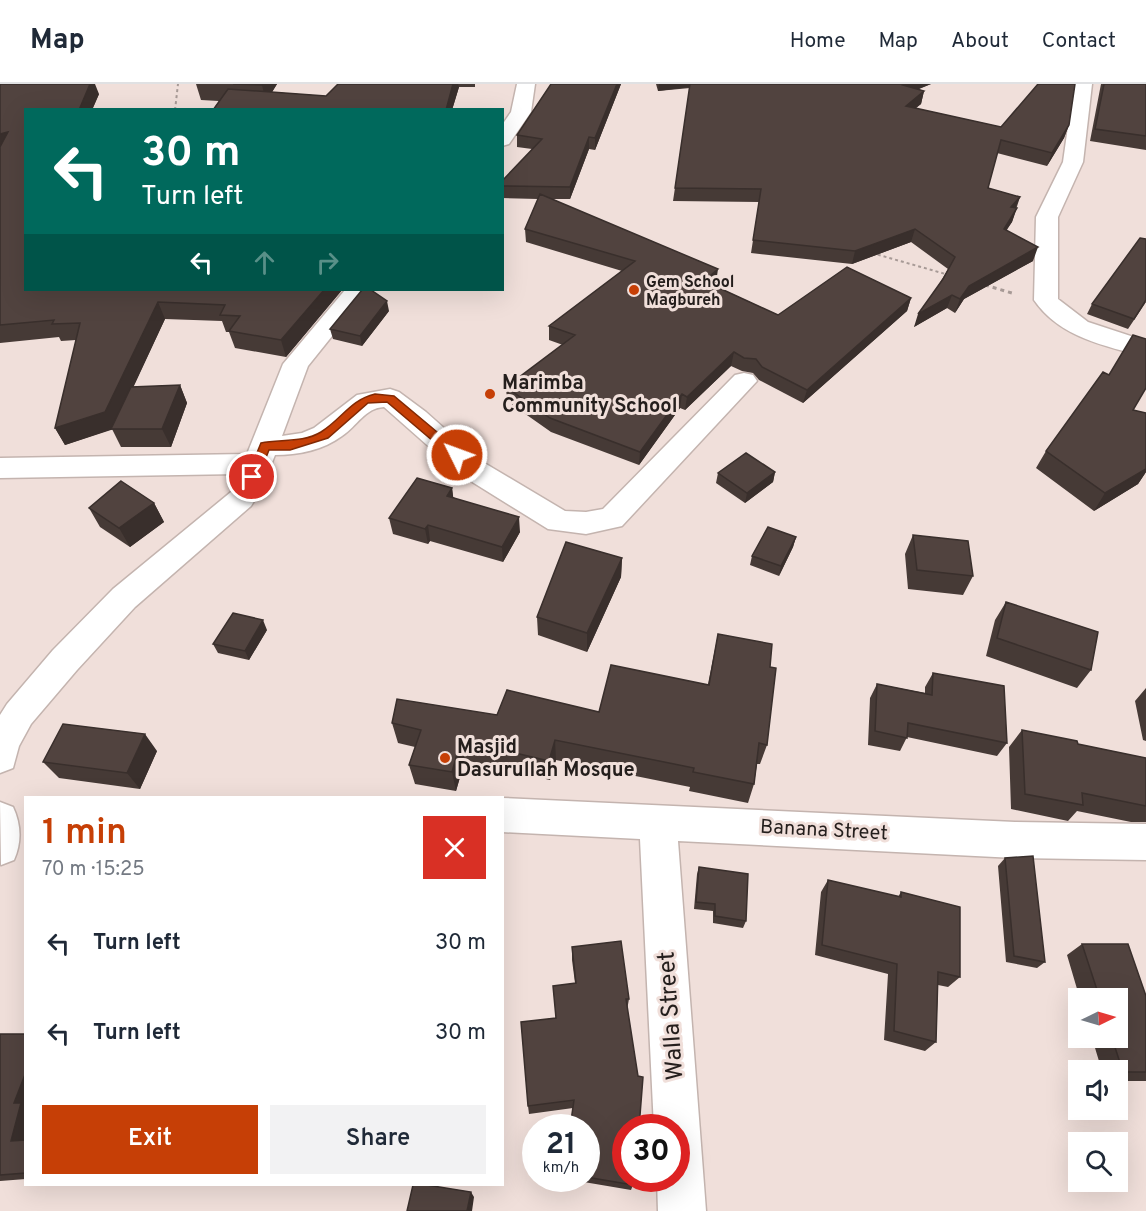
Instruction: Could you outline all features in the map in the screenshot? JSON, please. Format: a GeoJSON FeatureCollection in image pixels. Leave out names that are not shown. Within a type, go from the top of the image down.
{"type":"FeatureCollection","features":[{"type":"Feature","properties":{"kind":"street"},"geometry":{"type":"LineString","coordinates":[[504,137],[521,112],[526,84]]}},
{"type":"Feature","properties":{"kind":"street"},"geometry":{"type":"LineString","coordinates":[[1083,84],[1073,162],[1047,217],[1046,300],[1058,316],[1081,329],[1146,349]]}},
{"type":"Feature","properties":{"kind":"street"},"geometry":{"type":"LineString","coordinates":[[0,757],[2,744],[20,714],[65,660],[124,598],[241,499],[247,490],[296,363],[356,291]]}},
{"type":"Feature","properties":{"kind":"street"},"geometry":{"type":"LineString","coordinates":[[0,468],[261,455],[324,435],[364,401],[390,398],[416,418],[471,468],[559,521],[586,523],[612,518],[744,381]]}},
{"type":"Feature","properties":{"kind":"street","name":"Banana Street"},"geometry":{"type":"LineString","coordinates":[[504,815],[1015,840],[1146,842]]}},
{"type":"Feature","properties":{"kind":"street","name":"Walla Street"},"geometry":{"type":"LineString","coordinates":[[658,821],[682,1211]]}},
{"type":"Feature","properties":{"kind":"path"},"geometry":{"type":"LineString","coordinates":[[175,108],[178,84]]}},
{"type":"Feature","properties":{"kind":"path"},"geometry":{"type":"LineString","coordinates":[[872,253],[951,276]]}},
{"type":"Feature","properties":{"kind":"path"},"geometry":{"type":"LineString","coordinates":[[985,285],[1046,300]]}},
{"type":"Feature","properties":{"kind":"building"},"geometry":{"type":"Polygon","coordinates":[[[0,84],[90,84],[80,108],[24,108],[24,291],[323,291],[281,340],[229,331],[240,316],[220,315],[225,305],[158,302],[105,412],[55,428],[80,323],[52,324],[54,320],[0,325],[0,147],[8,132],[0,134],[0,84]]]}},
{"type":"Feature","properties":{"kind":"building"},"geometry":{"type":"Polygon","coordinates":[[[338,84],[453,84],[447,108],[214,108],[228,89],[326,96],[338,84]]]}},
{"type":"Feature","properties":{"kind":"building"},"geometry":{"type":"Polygon","coordinates":[[[551,84],[617,84],[595,138],[589,137],[570,187],[504,186],[504,179],[542,139],[517,135],[551,84]]]}},
{"type":"Feature","properties":{"kind":"building"},"geometry":{"type":"Polygon","coordinates":[[[690,84],[905,84],[903,85],[924,91],[906,106],[1001,127],[1038,84],[1075,84],[1069,125],[1052,153],[1001,140],[988,188],[1020,197],[1011,207],[1017,208],[1004,229],[1038,247],[969,286],[960,299],[952,295],[918,314],[943,279],[955,257],[915,229],[855,251],[753,240],[761,189],[675,188],[690,84]]]}},
{"type":"Feature","properties":{"kind":"building"},"geometry":{"type":"Polygon","coordinates":[[[1104,84],[1146,84],[1146,136],[1095,129],[1104,84]]]}},
{"type":"Feature","properties":{"kind":"building"},"geometry":{"type":"Polygon","coordinates":[[[540,194],[718,269],[704,281],[778,315],[847,267],[911,298],[807,390],[762,367],[756,359],[744,358],[734,352],[687,397],[682,394],[640,452],[550,418],[506,387],[575,335],[549,326],[635,261],[525,229],[540,194]]]}},
{"type":"Feature","properties":{"kind":"building"},"geometry":{"type":"Polygon","coordinates":[[[1140,238],[1146,239],[1146,300],[1134,319],[1092,304],[1140,238]]]}},
{"type":"Feature","properties":{"kind":"building"},"geometry":{"type":"Polygon","coordinates":[[[361,291],[372,291],[387,301],[360,336],[330,329],[361,291]]]}},
{"type":"Feature","properties":{"kind":"building"},"geometry":{"type":"Polygon","coordinates":[[[1133,335],[1146,339],[1146,388],[1133,410],[1146,413],[1146,469],[1105,493],[1046,451],[1103,372],[1109,375],[1133,335]]]}},
{"type":"Feature","properties":{"kind":"building"},"geometry":{"type":"Polygon","coordinates":[[[180,385],[162,429],[111,429],[131,387],[180,385]]]}},
{"type":"Feature","properties":{"kind":"building"},"geometry":{"type":"Polygon","coordinates":[[[746,453],[775,472],[747,493],[718,473],[746,453]]]}},
{"type":"Feature","properties":{"kind":"building"},"geometry":{"type":"Polygon","coordinates":[[[417,478],[452,488],[447,496],[519,517],[502,547],[428,525],[425,529],[389,518],[417,478]]]}},
{"type":"Feature","properties":{"kind":"building"},"geometry":{"type":"Polygon","coordinates":[[[121,481],[154,503],[119,528],[89,508],[121,481]]]}},
{"type":"Feature","properties":{"kind":"building"},"geometry":{"type":"Polygon","coordinates":[[[768,527],[796,537],[781,566],[752,556],[768,527]]]}},
{"type":"Feature","properties":{"kind":"building"},"geometry":{"type":"Polygon","coordinates":[[[913,535],[968,541],[973,576],[917,570],[913,535]]]}},
{"type":"Feature","properties":{"kind":"building"},"geometry":{"type":"Polygon","coordinates":[[[566,542],[622,558],[587,633],[537,617],[566,542]]]}},
{"type":"Feature","properties":{"kind":"building"},"geometry":{"type":"Polygon","coordinates":[[[1006,602],[1098,632],[1091,670],[997,638],[1006,602]]]}},
{"type":"Feature","properties":{"kind":"building"},"geometry":{"type":"Polygon","coordinates":[[[233,613],[263,620],[245,651],[213,644],[233,613]]]}},
{"type":"Feature","properties":{"kind":"building"},"geometry":{"type":"Polygon","coordinates":[[[718,634],[772,644],[770,667],[776,668],[767,745],[759,743],[754,784],[693,772],[694,768],[555,740],[549,761],[461,740],[452,772],[409,765],[421,730],[392,723],[397,699],[497,715],[507,690],[599,712],[611,665],[709,685],[718,634]]]}},
{"type":"Feature","properties":{"kind":"building"},"geometry":{"type":"Polygon","coordinates":[[[933,673],[1004,686],[1007,743],[908,723],[907,738],[875,731],[877,684],[932,695],[933,673]]]}},
{"type":"Feature","properties":{"kind":"building"},"geometry":{"type":"Polygon","coordinates":[[[63,724],[145,734],[127,773],[43,762],[63,724]]]}},
{"type":"Feature","properties":{"kind":"building"},"geometry":{"type":"Polygon","coordinates":[[[1022,730],[1146,758],[1146,806],[1082,793],[1083,805],[1025,794],[1022,730]]]}},
{"type":"Feature","properties":{"kind":"building"},"geometry":{"type":"Polygon","coordinates":[[[1033,856],[1045,962],[1014,956],[1005,858],[1033,856]]]}},
{"type":"Feature","properties":{"kind":"building"},"geometry":{"type":"Polygon","coordinates":[[[699,867],[748,874],[746,921],[715,916],[715,904],[696,902],[699,867]]]}},
{"type":"Feature","properties":{"kind":"building"},"geometry":{"type":"Polygon","coordinates":[[[828,880],[901,897],[901,892],[960,907],[960,977],[938,972],[936,1042],[894,1031],[897,964],[822,945],[828,880]]]}},
{"type":"Feature","properties":{"kind":"building"},"geometry":{"type":"Polygon","coordinates":[[[621,941],[629,999],[626,999],[638,1076],[643,1077],[640,1114],[612,1114],[612,1181],[600,1179],[600,1114],[572,1114],[574,1100],[528,1106],[521,1022],[556,1018],[553,986],[576,983],[572,947],[621,941]]]}},
{"type":"Feature","properties":{"kind":"building"},"geometry":{"type":"Polygon","coordinates":[[[1082,944],[1128,944],[1146,996],[1146,1072],[1128,1072],[1128,1060],[1119,1060],[1115,1048],[1128,1048],[1128,988],[1096,988],[1082,944]]]}},
{"type":"Feature","properties":{"kind":"building"},"geometry":{"type":"Polygon","coordinates":[[[0,1034],[24,1034],[24,1077],[14,1103],[21,1103],[11,1141],[24,1140],[24,1173],[0,1175],[0,1034]]]}},
{"type":"Feature","properties":{"kind":"building"},"geometry":{"type":"Polygon","coordinates":[[[413,1186],[433,1186],[471,1192],[467,1211],[407,1211],[413,1186]]]}},
{"type":"Feature","properties":{"kind":"place","name":"Gem School Magbureh"},"geometry":{"type":"Point","coordinates":[634,290]}},
{"type":"Feature","properties":{"kind":"place","name":"Marimba Community School"},"geometry":{"type":"Point","coordinates":[490,394]}},
{"type":"Feature","properties":{"kind":"place","name":"Masjid Dasurullah Mosque"},"geometry":{"type":"Point","coordinates":[445,758]}},
{"type":"Feature","properties":{"kind":"route"},"geometry":{"type":"LineString","coordinates":[[252,477],[265,446],[290,446],[324,435],[364,401],[375,398],[390,398],[457,455]]}}]}
